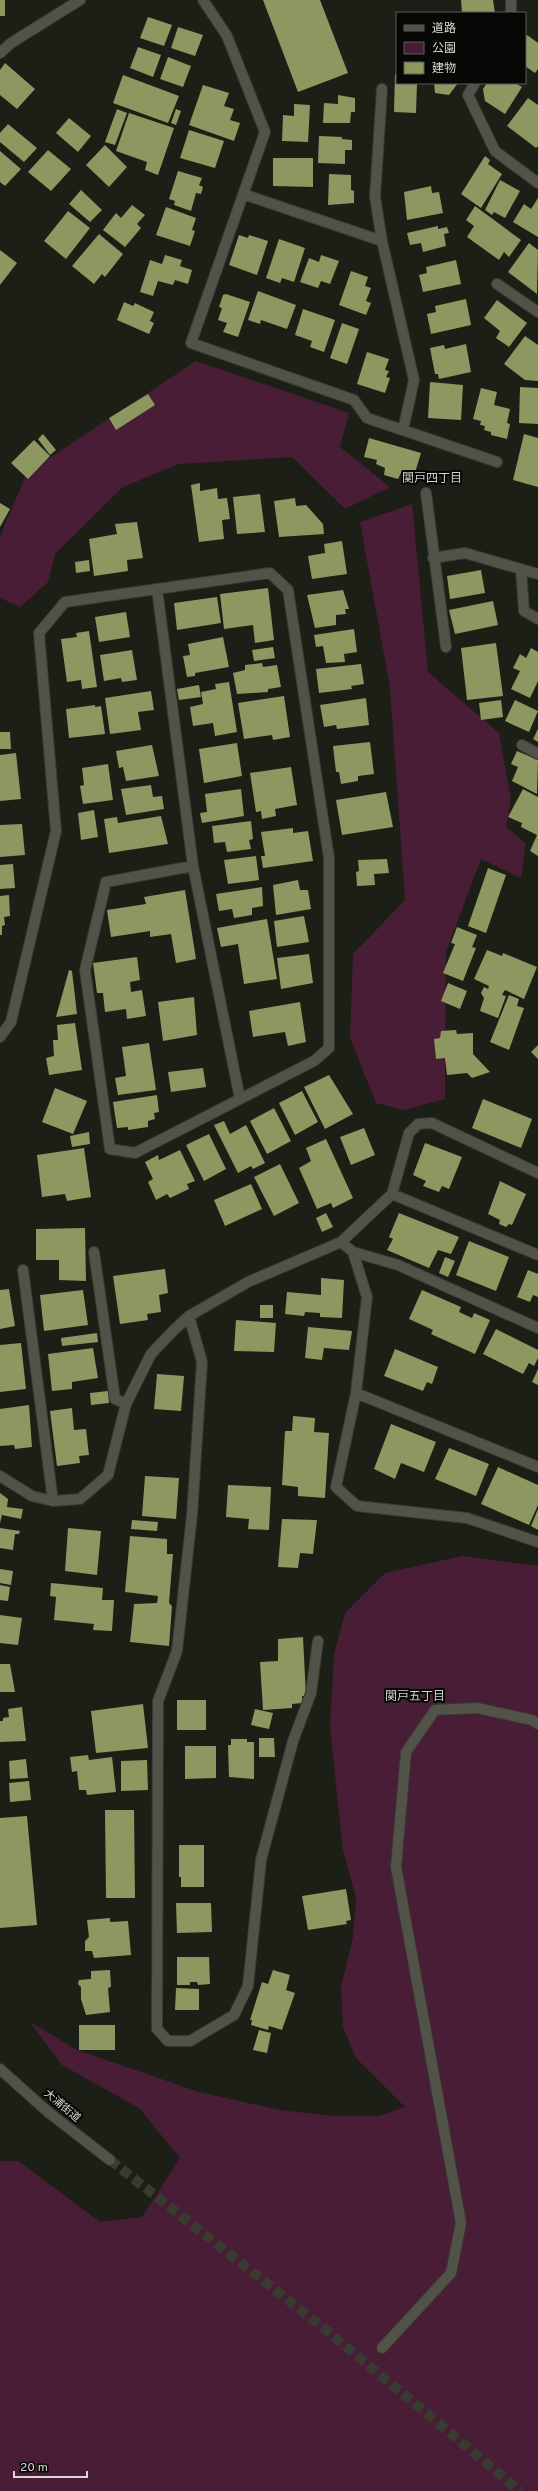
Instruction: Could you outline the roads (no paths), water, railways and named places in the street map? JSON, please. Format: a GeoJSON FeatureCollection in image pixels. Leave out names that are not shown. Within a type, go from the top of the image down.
{"type":"FeatureCollection","features":[{"type":"Feature","properties":{"kind":"street"},"geometry":{"type":"LineString","coordinates":[[0,53],[11,43],[80,0]]}},
{"type":"Feature","properties":{"kind":"street"},"geometry":{"type":"LineString","coordinates":[[203,0],[226,36],[265,132],[191,343],[354,400],[367,418],[497,462]]}},
{"type":"Feature","properties":{"kind":"street"},"geometry":{"type":"LineString","coordinates":[[511,0],[512,12]]}},
{"type":"Feature","properties":{"kind":"street"},"geometry":{"type":"LineString","coordinates":[[474,84],[468,95],[495,151],[538,183]]}},
{"type":"Feature","properties":{"kind":"street"},"geometry":{"type":"LineString","coordinates":[[382,89],[375,197],[382,241],[414,380],[403,430]]}},
{"type":"Feature","properties":{"kind":"street"},"geometry":{"type":"LineString","coordinates":[[243,194],[382,241]]}},
{"type":"Feature","properties":{"kind":"street"},"geometry":{"type":"LineString","coordinates":[[497,284],[538,312]]}},
{"type":"Feature","properties":{"kind":"street"},"geometry":{"type":"LineString","coordinates":[[426,493],[433,558],[446,647]]}},
{"type":"Feature","properties":{"kind":"street"},"geometry":{"type":"LineString","coordinates":[[433,558],[465,553],[538,574]]}},
{"type":"Feature","properties":{"kind":"street"},"geometry":{"type":"LineString","coordinates":[[521,569],[524,611],[538,619]]}},
{"type":"Feature","properties":{"kind":"street"},"geometry":{"type":"LineString","coordinates":[[0,1037],[11,1022],[56,831],[39,633],[64,602],[270,573],[288,590],[329,858],[329,1048],[314,1061],[135,1153],[110,1149],[85,970],[106,882],[193,866]]}},
{"type":"Feature","properties":{"kind":"street"},"geometry":{"type":"LineString","coordinates":[[157,589],[193,866],[240,1099]]}},
{"type":"Feature","properties":{"kind":"street"},"geometry":{"type":"LineString","coordinates":[[522,745],[538,754]]}},
{"type":"Feature","properties":{"kind":"street"},"geometry":{"type":"LineString","coordinates":[[0,1476],[32,1496],[53,1501],[80,1499],[108,1475],[126,1404],[151,1354],[190,1316],[248,1282],[341,1242],[392,1194],[409,1133],[418,1124],[432,1123],[538,1173]]}},
{"type":"Feature","properties":{"kind":"street"},"geometry":{"type":"LineString","coordinates":[[392,1194],[538,1255]]}},
{"type":"Feature","properties":{"kind":"street"},"geometry":{"type":"LineString","coordinates":[[341,1242],[353,1252],[398,1265],[538,1328]]}},
{"type":"Feature","properties":{"kind":"street"},"geometry":{"type":"LineString","coordinates":[[94,1252],[115,1399],[126,1404]]}},
{"type":"Feature","properties":{"kind":"street"},"geometry":{"type":"LineString","coordinates":[[353,1252],[367,1297],[356,1393],[336,1487],[356,1506],[467,1518],[538,1542]]}},
{"type":"Feature","properties":{"kind":"street"},"geometry":{"type":"LineString","coordinates":[[23,1270],[53,1501]]}},
{"type":"Feature","properties":{"kind":"street"},"geometry":{"type":"LineString","coordinates":[[190,1316],[202,1362],[192,1515],[177,1651],[158,1701],[157,2029],[168,2041],[190,2041],[234,2015],[248,1986],[261,1860],[293,1741],[311,1693],[318,1641]]}},
{"type":"Feature","properties":{"kind":"street"},"geometry":{"type":"LineString","coordinates":[[356,1393],[538,1467]]}},
{"type":"Feature","properties":{"kind":"street"},"geometry":{"type":"LineString","coordinates":[[382,2348],[451,2273],[461,2223],[396,1867],[406,1752],[435,1710],[477,1708],[532,1720],[538,1724]]}},
{"type":"Feature","properties":{"kind":"street","name":"大浦街道"},"geometry":{"type":"LineString","coordinates":[[0,2068],[48,2112],[110,2160]]}},
{"type":"Feature","properties":{"kind":"tunnel"},"geometry":{"type":"LineString","coordinates":[[110,2160],[325,2329],[520,2491]]}},
{"type":"Feature","properties":{"kind":"district","name":"関戸四丁目"},"geometry":{"type":"Point","coordinates":[432,479]}},
{"type":"Feature","properties":{"kind":"district","name":"関戸五丁目"},"geometry":{"type":"Point","coordinates":[415,1697]}}]}
